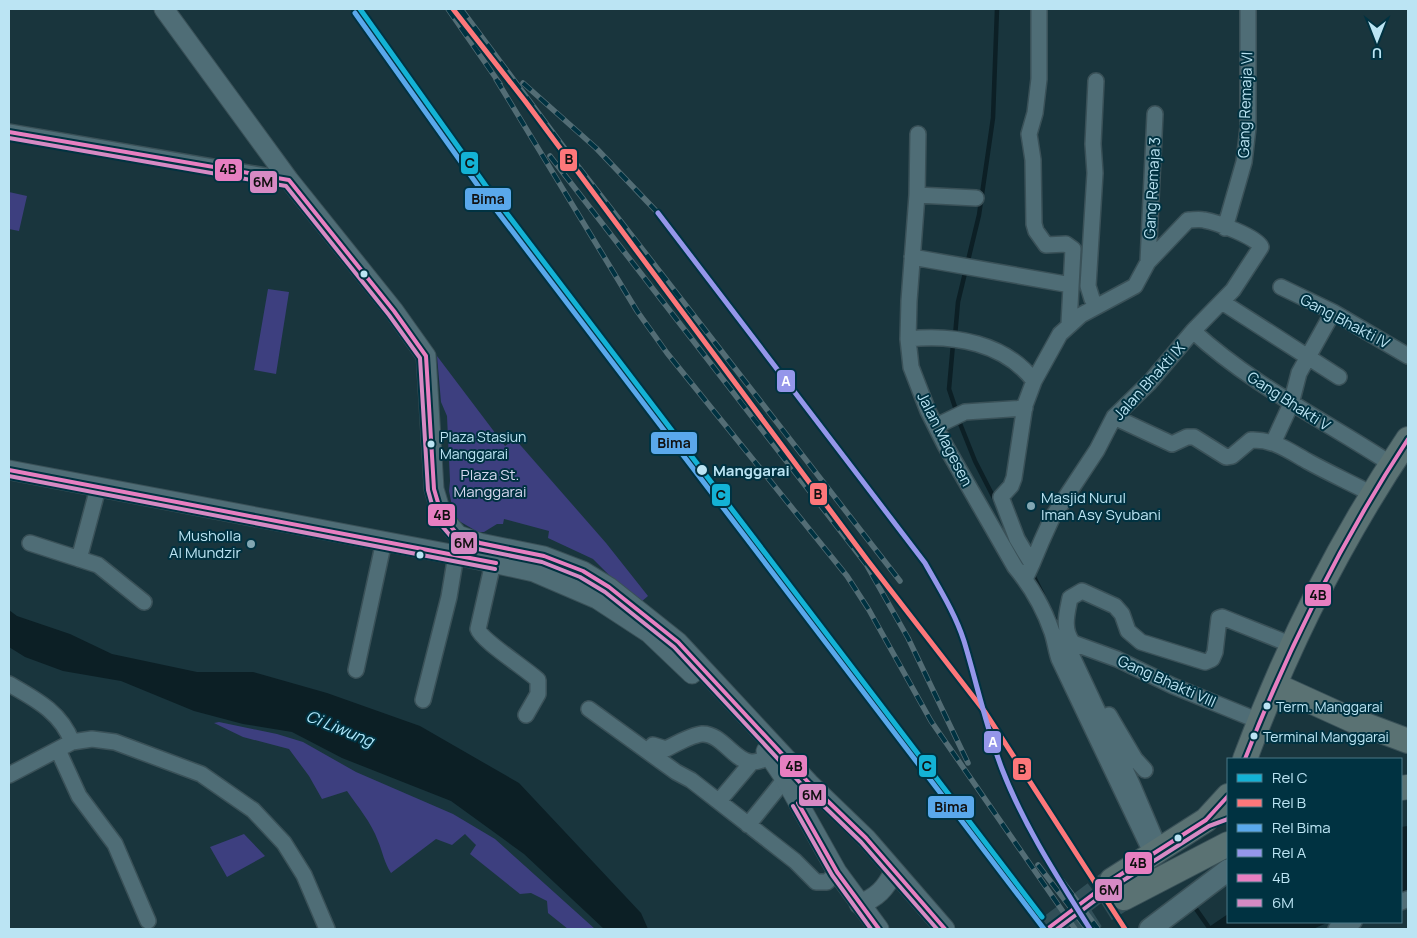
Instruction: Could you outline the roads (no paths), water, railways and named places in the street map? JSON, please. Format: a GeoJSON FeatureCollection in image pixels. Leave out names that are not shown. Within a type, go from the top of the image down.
{"type":"FeatureCollection","features":[{"type":"Feature","properties":{"kind":"main road"},"geometry":{"type":"LineString","coordinates":[[1245,758],[1259,721],[1292,645],[1372,494],[1408,439]]}},
{"type":"Feature","properties":{"kind":"main road"},"geometry":{"type":"LineString","coordinates":[[1276,684],[1352,720],[1408,742]]}},
{"type":"Feature","properties":{"kind":"main road"},"geometry":{"type":"LineString","coordinates":[[1227,797],[1206,820],[1156,852],[1118,889],[1227,844]]}},
{"type":"Feature","properties":{"kind":"main road"},"geometry":{"type":"LineString","coordinates":[[1150,929],[1227,871]]}},
{"type":"Feature","properties":{"kind":"street"},"geometry":{"type":"LineString","coordinates":[[164,9],[290,180],[394,311],[426,356],[434,490],[438,506],[449,527],[466,539],[544,556],[583,572],[608,587],[678,642],[809,783],[866,838],[945,929]]}},
{"type":"Feature","properties":{"kind":"street"},"geometry":{"type":"LineString","coordinates":[[1039,9],[1039,79],[1035,113],[1029,134],[1033,160],[1034,224],[1036,232],[1046,245],[1066,244],[1073,249],[1069,324]]}},
{"type":"Feature","properties":{"kind":"street","name":"Gang Remaja VI"},"geometry":{"type":"LineString","coordinates":[[1225,228],[1244,162],[1248,128],[1248,9]]}},
{"type":"Feature","properties":{"kind":"street"},"geometry":{"type":"LineString","coordinates":[[1096,80],[1093,144],[1095,173],[1088,286],[1092,300],[1097,306]]}},
{"type":"Feature","properties":{"kind":"street","name":"Gang Remaja 3"},"geometry":{"type":"LineString","coordinates":[[1148,262],[1155,114]]}},
{"type":"Feature","properties":{"kind":"street"},"geometry":{"type":"LineString","coordinates":[[9,132],[290,180]]}},
{"type":"Feature","properties":{"kind":"street","name":"Jalan Magesen"},"geometry":{"type":"LineString","coordinates":[[918,134],[917,195],[908,339],[911,368],[936,426],[983,513],[1015,567],[1029,571],[1053,633],[1059,659],[1156,852]]}},
{"type":"Feature","properties":{"kind":"street"},"geometry":{"type":"LineString","coordinates":[[917,195],[976,198]]}},
{"type":"Feature","properties":{"kind":"street"},"geometry":{"type":"LineString","coordinates":[[1029,571],[1001,497],[1011,486],[1016,472],[1025,408],[1034,381],[1060,334],[1081,315],[1135,286],[1148,262],[1188,220],[1203,219],[1225,228]]}},
{"type":"Feature","properties":{"kind":"street","name":"Jalan Bhakti IX"},"geometry":{"type":"LineString","coordinates":[[1029,571],[1052,518],[1096,450],[1114,416],[1168,363],[1193,331],[1222,302],[1242,278],[1261,247],[1247,236],[1225,228]]}},
{"type":"Feature","properties":{"kind":"street"},"geometry":{"type":"LineString","coordinates":[[912,257],[1071,285]]}},
{"type":"Feature","properties":{"kind":"street","name":"Gang Bhakti IV"},"geometry":{"type":"LineString","coordinates":[[1281,287],[1333,312],[1408,356]]}},
{"type":"Feature","properties":{"kind":"street"},"geometry":{"type":"LineString","coordinates":[[1222,302],[1339,377]]}},
{"type":"Feature","properties":{"kind":"street"},"geometry":{"type":"LineString","coordinates":[[1272,443],[1291,404],[1297,379],[1307,357],[1333,312]]}},
{"type":"Feature","properties":{"kind":"street","name":"Gang Bhakti V"},"geometry":{"type":"LineString","coordinates":[[1193,331],[1220,356],[1291,404],[1391,464]]}},
{"type":"Feature","properties":{"kind":"street"},"geometry":{"type":"LineString","coordinates":[[908,339],[932,336],[991,347],[1015,362],[1034,381]]}},
{"type":"Feature","properties":{"kind":"street"},"geometry":{"type":"LineString","coordinates":[[936,426],[959,414],[1025,408]]}},
{"type":"Feature","properties":{"kind":"street"},"geometry":{"type":"LineString","coordinates":[[1114,416],[1172,444],[1194,437],[1226,457],[1232,456],[1251,440],[1282,445],[1307,461],[1372,494]]}},
{"type":"Feature","properties":{"kind":"street"},"geometry":{"type":"LineString","coordinates":[[9,470],[456,555],[534,572],[589,595],[649,633],[689,671],[772,757],[837,872],[879,929]]}},
{"type":"Feature","properties":{"kind":"street"},"geometry":{"type":"LineString","coordinates":[[79,559],[98,488]]}},
{"type":"Feature","properties":{"kind":"street"},"geometry":{"type":"LineString","coordinates":[[356,670],[384,541]]}},
{"type":"Feature","properties":{"kind":"street"},"geometry":{"type":"LineString","coordinates":[[30,543],[98,565],[111,573],[144,602]]}},
{"type":"Feature","properties":{"kind":"street"},"geometry":{"type":"LineString","coordinates":[[423,700],[449,597],[456,555]]}},
{"type":"Feature","properties":{"kind":"street"},"geometry":{"type":"LineString","coordinates":[[493,563],[478,629],[481,638],[511,657],[538,680],[538,694],[526,715]]}},
{"type":"Feature","properties":{"kind":"street"},"geometry":{"type":"LineString","coordinates":[[1145,770],[1135,760],[1122,739],[1069,638],[1066,626],[1070,598],[1082,591],[1107,601],[1122,614],[1128,631],[1141,642],[1206,662],[1212,659],[1215,652],[1219,618],[1222,617],[1292,645]]}},
{"type":"Feature","properties":{"kind":"street","name":"Gang Bhakti VIII"},"geometry":{"type":"LineString","coordinates":[[1073,643],[1117,659],[1173,686],[1259,721]]}},
{"type":"Feature","properties":{"kind":"street"},"geometry":{"type":"LineString","coordinates":[[9,684],[43,704],[62,722],[72,742]]}},
{"type":"Feature","properties":{"kind":"street"},"geometry":{"type":"LineString","coordinates":[[589,709],[719,801],[795,861],[816,882],[827,882],[837,872]]}},
{"type":"Feature","properties":{"kind":"street"},"geometry":{"type":"LineString","coordinates":[[648,751],[653,745],[666,749],[698,735],[705,734],[713,737],[745,761],[752,762],[772,757]]}},
{"type":"Feature","properties":{"kind":"street"},"geometry":{"type":"LineString","coordinates":[[9,775],[72,742],[92,738],[115,742],[202,774],[253,810],[284,843],[304,875],[327,929]]}},
{"type":"Feature","properties":{"kind":"street"},"geometry":{"type":"LineString","coordinates":[[58,750],[79,796],[115,844],[148,921]]}},
{"type":"Feature","properties":{"kind":"street"},"geometry":{"type":"LineString","coordinates":[[719,801],[752,762]]}},
{"type":"Feature","properties":{"kind":"street"},"geometry":{"type":"LineString","coordinates":[[748,825],[785,779]]}},
{"type":"Feature","properties":{"kind":"street"},"geometry":{"type":"LineString","coordinates":[[859,904],[880,893],[889,883],[894,871]]}},
{"type":"Feature","properties":{"kind":"street"},"geometry":{"type":"LineString","coordinates":[[1336,929],[1351,923]]}},
{"type":"Feature","properties":{"kind":"water","name":"Ci Liwung"},"geometry":{"type":"Polygon","coordinates":[[[9,610],[17,616],[70,634],[112,654],[197,672],[253,672],[327,693],[420,726],[519,783],[641,913],[648,929],[604,929],[524,854],[451,801],[342,758],[292,732],[243,724],[194,711],[121,681],[63,671],[25,657],[9,647],[9,610]]]}},
{"type":"Feature","properties":{"kind":"water"},"geometry":{"type":"Polygon","coordinates":[[[1408,826],[1408,893],[1402,895],[1402,827],[1408,826]]]}},
{"type":"Feature","properties":{"kind":"water"},"geometry":{"type":"Polygon","coordinates":[[[1227,915],[1227,923],[1327,923],[1313,929],[1206,929],[1227,915]]]}},
{"type":"Feature","properties":{"kind":"waterway"},"geometry":{"type":"LineString","coordinates":[[955,336],[958,302],[979,215],[993,118],[997,9]]}},
{"type":"Feature","properties":{"kind":"waterway"},"geometry":{"type":"LineString","coordinates":[[953,344],[949,389],[956,410]]}},
{"type":"Feature","properties":{"kind":"waterway"},"geometry":{"type":"LineString","coordinates":[[959,421],[975,461],[996,502]]}},
{"type":"Feature","properties":{"kind":"waterway"},"geometry":{"type":"LineString","coordinates":[[1032,573],[1043,595]]}},
{"type":"Feature","properties":{"kind":"waterway"},"geometry":{"type":"LineString","coordinates":[[1052,614],[1061,631]]}},
{"type":"Feature","properties":{"kind":"waterway"},"geometry":{"type":"LineString","coordinates":[[1196,909],[1210,929]]}},
{"type":"Feature","properties":{"kind":"tunnel"},"geometry":{"type":"LineString","coordinates":[[1047,929],[1112,880]]}},
{"type":"Feature","properties":{"kind":"tunnel"},"geometry":{"type":"LineString","coordinates":[[1075,929],[1124,898]]}},
{"type":"Feature","properties":{"kind":"railway"},"geometry":{"type":"LineString","coordinates":[[448,9],[500,84]]}},
{"type":"Feature","properties":{"kind":"railway"},"geometry":{"type":"LineString","coordinates":[[461,9],[577,165],[900,581]]}},
{"type":"Feature","properties":{"kind":"railway"},"geometry":{"type":"LineString","coordinates":[[496,79],[637,311],[667,353],[847,576],[869,610],[931,721],[1075,929]]}},
{"type":"Feature","properties":{"kind":"railway"},"geometry":{"type":"LineString","coordinates":[[523,83],[596,148],[658,213]]}},
{"type":"Feature","properties":{"kind":"railway"},"geometry":{"type":"LineString","coordinates":[[550,156],[866,564],[908,638],[968,763]]}},
{"type":"Feature","properties":{"kind":"railway"},"geometry":{"type":"LineString","coordinates":[[1038,865],[1087,929]]}},
{"type":"Feature","properties":{"kind":"railway"},"geometry":{"type":"LineString","coordinates":[[1053,869],[1098,929]]}},
{"type":"Feature","properties":{"kind":"rail line","name":"C"},"geometry":{"type":"LineString","coordinates":[[360,9],[486,186],[1042,917]]}},
{"type":"Feature","properties":{"kind":"rail line","name":"B"},"geometry":{"type":"LineString","coordinates":[[453,9],[525,101],[868,561],[985,712],[1125,929]]}},
{"type":"Feature","properties":{"kind":"rail line","name":"Bima"},"geometry":{"type":"LineString","coordinates":[[355,13],[481,190],[1044,929]]}},
{"type":"Feature","properties":{"kind":"rail line","name":"A"},"geometry":{"type":"LineString","coordinates":[[658,213],[925,563],[946,601],[964,641],[991,737],[1011,790],[1042,851],[1090,929]]}},
{"type":"Feature","properties":{"kind":"place","name":"Plaza Stasiun Manggarai"},"geometry":{"type":"Point","coordinates":[431,444]}},
{"type":"Feature","properties":{"kind":"place","name":"Manggarai"},"geometry":{"type":"Point","coordinates":[702,470]}},
{"type":"Feature","properties":{"kind":"place","name":"Masjid Nurul Iman Asy Syubani"},"geometry":{"type":"Point","coordinates":[1031,506]}},
{"type":"Feature","properties":{"kind":"place","name":"Musholla Al Mundzir"},"geometry":{"type":"Point","coordinates":[251,544]}},
{"type":"Feature","properties":{"kind":"place","name":"Term. Manggarai"},"geometry":{"type":"Point","coordinates":[1267,706]}},
{"type":"Feature","properties":{"kind":"place","name":"Terminal Manggarai"},"geometry":{"type":"Point","coordinates":[1254,736]}},
{"type":"Feature","properties":{"kind":"park label","name":"Plaza St. Manggarai"},"geometry":{"type":"Point","coordinates":[490,482]}}]}
